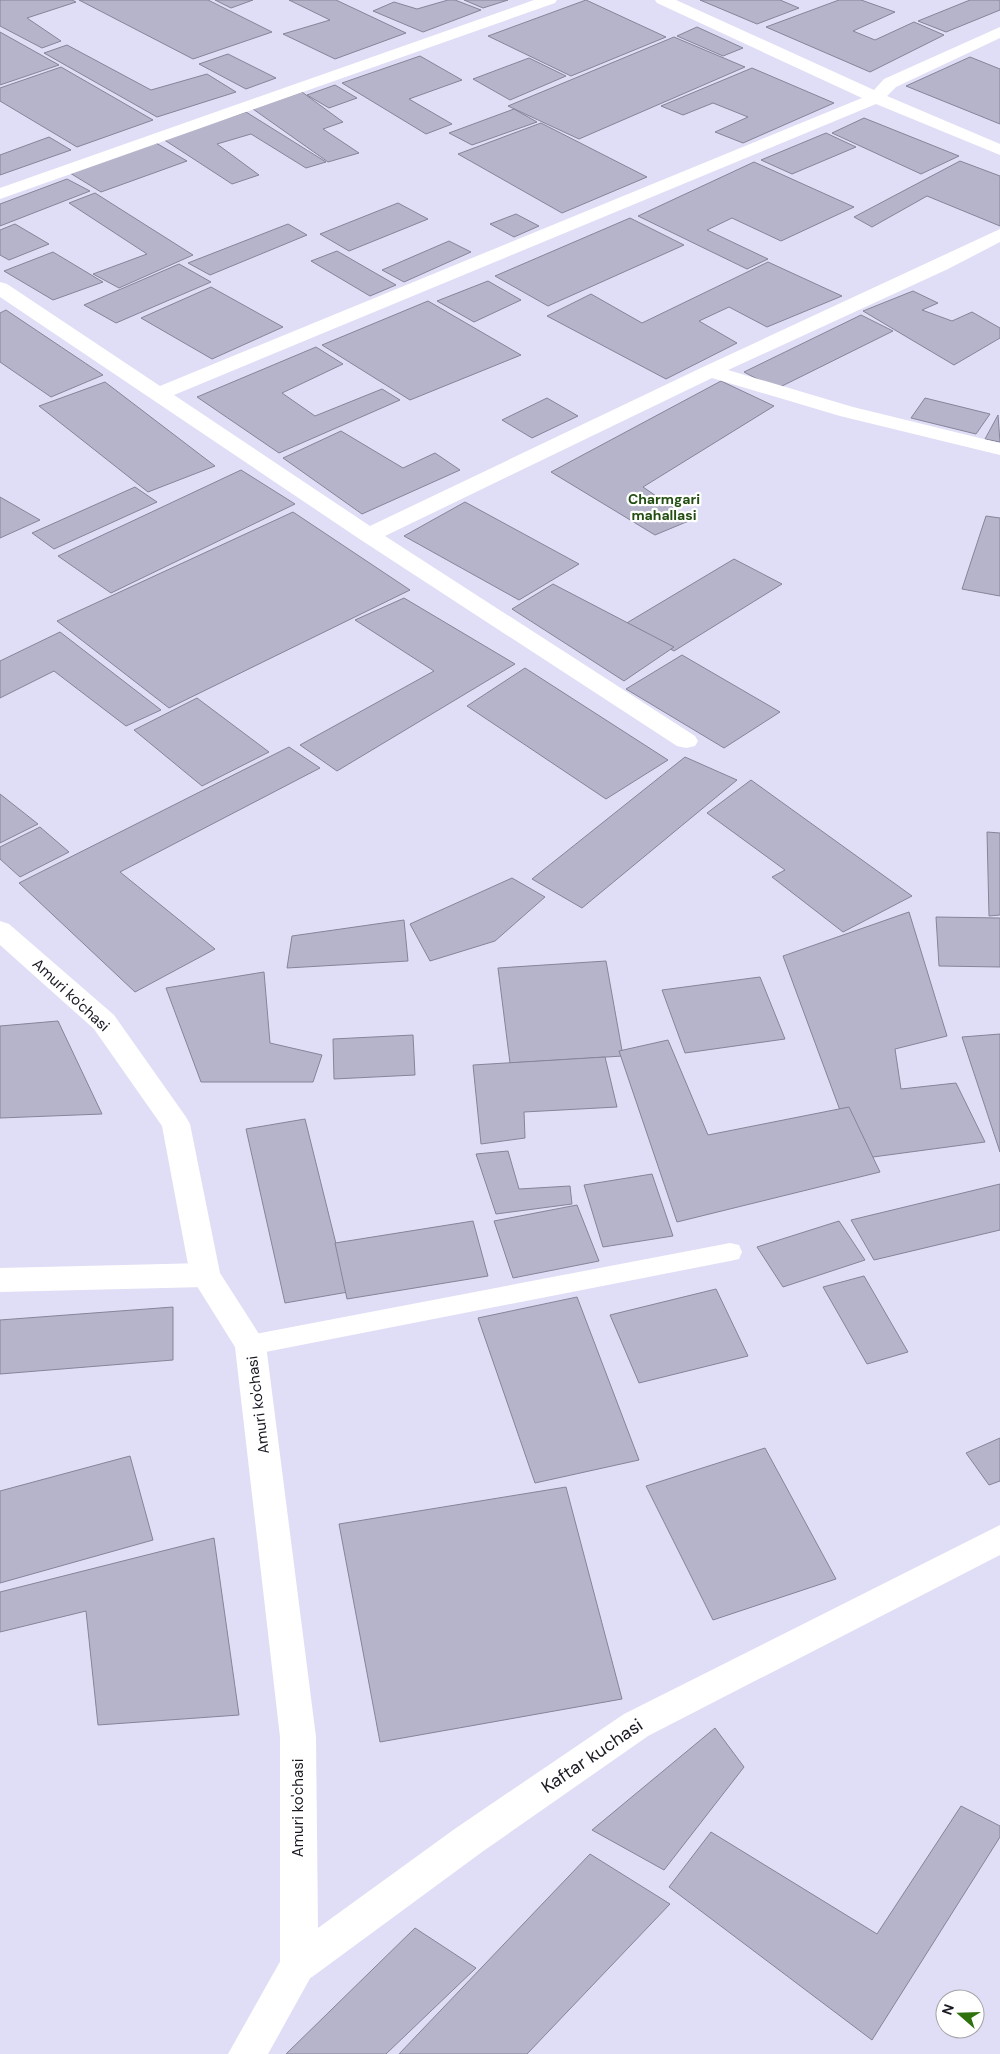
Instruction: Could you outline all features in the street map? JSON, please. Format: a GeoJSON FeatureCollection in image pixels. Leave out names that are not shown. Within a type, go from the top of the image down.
{"type":"FeatureCollection","features":[{"type":"Feature","properties":{"kind":"street"},"geometry":{"type":"LineString","coordinates":[[0,194],[549,0]]}},
{"type":"Feature","properties":{"kind":"street"},"geometry":{"type":"LineString","coordinates":[[663,0],[876,98],[1000,150]]}},
{"type":"Feature","properties":{"kind":"street"},"geometry":{"type":"LineString","coordinates":[[158,394],[876,98],[890,83],[1000,32]]}},
{"type":"Feature","properties":{"kind":"street"},"geometry":{"type":"LineString","coordinates":[[369,535],[710,371],[941,265],[1000,235]]}},
{"type":"Feature","properties":{"kind":"street"},"geometry":{"type":"LineString","coordinates":[[0,288],[369,535],[686,741]]}},
{"type":"Feature","properties":{"kind":"street"},"geometry":{"type":"LineString","coordinates":[[710,371],[847,412],[1000,450]]}},
{"type":"Feature","properties":{"kind":"street","name":"Amuri ko'chasi"},"geometry":{"type":"LineString","coordinates":[[0,930],[104,1022],[176,1124],[205,1275],[250,1345],[298,1737],[299,1964]]}},
{"type":"Feature","properties":{"kind":"street"},"geometry":{"type":"LineString","coordinates":[[0,1280],[205,1275]]}},
{"type":"Feature","properties":{"kind":"street","name":"Kaftar kuchasi"},"geometry":{"type":"LineString","coordinates":[[247,2054],[299,1964],[469,1840],[636,1725],[1000,1539]]}},
{"type":"Feature","properties":{"kind":"lane"},"geometry":{"type":"LineString","coordinates":[[250,1345],[730,1252]]}},
{"type":"Feature","properties":{"kind":"building"},"geometry":{"type":"Polygon","coordinates":[[[0,0],[72,0],[76,2],[27,18],[61,41],[42,48],[0,26],[0,0]]]}},
{"type":"Feature","properties":{"kind":"building"},"geometry":{"type":"Polygon","coordinates":[[[79,0],[208,0],[272,32],[193,59],[79,0]]]}},
{"type":"Feature","properties":{"kind":"building"},"geometry":{"type":"Polygon","coordinates":[[[215,0],[253,0],[231,8],[215,0]]]}},
{"type":"Feature","properties":{"kind":"building"},"geometry":{"type":"Polygon","coordinates":[[[289,0],[336,0],[406,33],[335,59],[283,34],[330,20],[289,0]]]}},
{"type":"Feature","properties":{"kind":"building"},"geometry":{"type":"Polygon","coordinates":[[[448,0],[455,0],[481,10],[423,32],[373,11],[394,2],[417,9],[448,0]]]}},
{"type":"Feature","properties":{"kind":"building"},"geometry":{"type":"Polygon","coordinates":[[[464,0],[508,0],[483,8],[464,0]]]}},
{"type":"Feature","properties":{"kind":"building"},"geometry":{"type":"Polygon","coordinates":[[[586,0],[666,37],[571,76],[488,36],[586,0]]]}},
{"type":"Feature","properties":{"kind":"building"},"geometry":{"type":"Polygon","coordinates":[[[700,0],[780,0],[799,8],[757,24],[700,0]]]}},
{"type":"Feature","properties":{"kind":"building"},"geometry":{"type":"Polygon","coordinates":[[[839,0],[861,0],[895,12],[853,31],[875,40],[914,22],[944,35],[870,72],[766,27],[839,0]]]}},
{"type":"Feature","properties":{"kind":"building"},"geometry":{"type":"Polygon","coordinates":[[[970,0],[998,0],[1000,1],[1000,10],[946,32],[918,21],[970,0]]]}},
{"type":"Feature","properties":{"kind":"building"},"geometry":{"type":"Polygon","coordinates":[[[697,27],[743,48],[723,56],[677,36],[697,27]]]}},
{"type":"Feature","properties":{"kind":"building"},"geometry":{"type":"Polygon","coordinates":[[[0,32],[59,65],[0,85],[0,32]]]}},
{"type":"Feature","properties":{"kind":"building"},"geometry":{"type":"Polygon","coordinates":[[[674,37],[745,67],[579,139],[508,106],[674,37]]]}},
{"type":"Feature","properties":{"kind":"building"},"geometry":{"type":"Polygon","coordinates":[[[67,45],[151,90],[207,74],[236,92],[157,117],[44,53],[67,45]]]}},
{"type":"Feature","properties":{"kind":"building"},"geometry":{"type":"Polygon","coordinates":[[[228,54],[276,78],[246,89],[199,64],[228,54]]]}},
{"type":"Feature","properties":{"kind":"building"},"geometry":{"type":"Polygon","coordinates":[[[420,56],[462,80],[409,99],[452,124],[426,134],[342,83],[420,56]]]}},
{"type":"Feature","properties":{"kind":"building"},"geometry":{"type":"Polygon","coordinates":[[[970,57],[1000,69],[1000,124],[906,86],[970,57]]]}},
{"type":"Feature","properties":{"kind":"building"},"geometry":{"type":"Polygon","coordinates":[[[529,58],[566,76],[510,100],[473,79],[529,58]]]}},
{"type":"Feature","properties":{"kind":"building"},"geometry":{"type":"Polygon","coordinates":[[[61,67],[153,120],[77,147],[0,101],[0,88],[61,67]]]}},
{"type":"Feature","properties":{"kind":"building"},"geometry":{"type":"Polygon","coordinates":[[[752,68],[834,103],[743,143],[715,132],[748,117],[713,103],[683,115],[661,106],[752,68]]]}},
{"type":"Feature","properties":{"kind":"building"},"geometry":{"type":"Polygon","coordinates":[[[335,85],[357,98],[329,108],[307,95],[335,85]]]}},
{"type":"Feature","properties":{"kind":"building"},"geometry":{"type":"Polygon","coordinates":[[[302,92],[343,122],[323,129],[359,153],[328,162],[253,109],[302,92]]]}},
{"type":"Feature","properties":{"kind":"building"},"geometry":{"type":"Polygon","coordinates":[[[514,109],[537,122],[472,145],[449,133],[514,109]]]}},
{"type":"Feature","properties":{"kind":"building"},"geometry":{"type":"Polygon","coordinates":[[[246,112],[326,162],[306,168],[251,134],[217,144],[259,175],[232,184],[163,139],[246,112]]]}},
{"type":"Feature","properties":{"kind":"building"},"geometry":{"type":"Polygon","coordinates":[[[864,118],[959,156],[921,174],[832,133],[864,118]]]}},
{"type":"Feature","properties":{"kind":"building"},"geometry":{"type":"Polygon","coordinates":[[[541,123],[647,177],[562,213],[458,154],[541,123]]]}},
{"type":"Feature","properties":{"kind":"building"},"geometry":{"type":"Polygon","coordinates":[[[826,133],[856,147],[792,174],[761,160],[826,133]]]}},
{"type":"Feature","properties":{"kind":"building"},"geometry":{"type":"Polygon","coordinates":[[[49,137],[71,150],[0,175],[0,155],[49,137]]]}},
{"type":"Feature","properties":{"kind":"building"},"geometry":{"type":"Polygon","coordinates":[[[156,143],[187,161],[101,192],[70,173],[156,143]]]}},
{"type":"Feature","properties":{"kind":"building"},"geometry":{"type":"Polygon","coordinates":[[[960,161],[1000,176],[1000,226],[927,196],[872,227],[854,217],[960,161]]]}},
{"type":"Feature","properties":{"kind":"building"},"geometry":{"type":"Polygon","coordinates":[[[754,162],[854,207],[781,241],[732,218],[707,230],[768,259],[747,269],[638,216],[754,162]]]}},
{"type":"Feature","properties":{"kind":"building"},"geometry":{"type":"Polygon","coordinates":[[[67,179],[90,191],[0,226],[0,204],[67,179]]]}},
{"type":"Feature","properties":{"kind":"building"},"geometry":{"type":"Polygon","coordinates":[[[95,193],[193,255],[119,288],[93,274],[147,254],[69,203],[95,193]]]}},
{"type":"Feature","properties":{"kind":"building"},"geometry":{"type":"Polygon","coordinates":[[[398,203],[428,219],[349,251],[320,234],[398,203]]]}},
{"type":"Feature","properties":{"kind":"building"},"geometry":{"type":"Polygon","coordinates":[[[516,214],[539,226],[514,237],[490,224],[516,214]]]}},
{"type":"Feature","properties":{"kind":"building"},"geometry":{"type":"Polygon","coordinates":[[[630,218],[684,245],[548,306],[495,276],[630,218]]]}},
{"type":"Feature","properties":{"kind":"building"},"geometry":{"type":"Polygon","coordinates":[[[15,224],[49,244],[9,260],[0,255],[0,230],[15,224]]]}},
{"type":"Feature","properties":{"kind":"building"},"geometry":{"type":"Polygon","coordinates":[[[288,224],[307,235],[210,275],[188,263],[288,224]]]}},
{"type":"Feature","properties":{"kind":"building"},"geometry":{"type":"Polygon","coordinates":[[[449,241],[471,252],[404,282],[382,270],[449,241]]]}},
{"type":"Feature","properties":{"kind":"building"},"geometry":{"type":"Polygon","coordinates":[[[337,251],[396,285],[370,296],[311,261],[337,251]]]}},
{"type":"Feature","properties":{"kind":"building"},"geometry":{"type":"Polygon","coordinates":[[[53,252],[103,282],[53,300],[4,271],[53,252]]]}},
{"type":"Feature","properties":{"kind":"building"},"geometry":{"type":"Polygon","coordinates":[[[768,262],[842,296],[767,327],[729,307],[699,321],[737,343],[666,379],[547,316],[591,294],[642,323],[768,262]]]}},
{"type":"Feature","properties":{"kind":"building"},"geometry":{"type":"Polygon","coordinates":[[[179,264],[211,282],[116,323],[84,305],[179,264]]]}},
{"type":"Feature","properties":{"kind":"building"},"geometry":{"type":"Polygon","coordinates":[[[488,281],[521,300],[474,322],[437,301],[488,281]]]}},
{"type":"Feature","properties":{"kind":"building"},"geometry":{"type":"Polygon","coordinates":[[[211,287],[283,327],[212,359],[141,318],[211,287]]]}},
{"type":"Feature","properties":{"kind":"building"},"geometry":{"type":"Polygon","coordinates":[[[913,291],[938,303],[922,310],[952,321],[972,312],[1000,328],[1000,338],[954,365],[863,311],[913,291]]]}},
{"type":"Feature","properties":{"kind":"building"},"geometry":{"type":"Polygon","coordinates":[[[428,301],[521,355],[410,400],[322,345],[428,301]]]}},
{"type":"Feature","properties":{"kind":"building"},"geometry":{"type":"Polygon","coordinates":[[[6,310],[103,375],[51,397],[0,362],[0,313],[6,310]]]}},
{"type":"Feature","properties":{"kind":"building"},"geometry":{"type":"Polygon","coordinates":[[[861,315],[893,331],[776,389],[744,372],[861,315]]]}},
{"type":"Feature","properties":{"kind":"building"},"geometry":{"type":"Polygon","coordinates":[[[316,347],[343,364],[282,393],[315,416],[382,389],[400,400],[279,453],[197,397],[316,347]]]}},
{"type":"Feature","properties":{"kind":"building"},"geometry":{"type":"Polygon","coordinates":[[[721,381],[774,406],[643,487],[691,520],[655,535],[551,472],[721,381]]]}},
{"type":"Feature","properties":{"kind":"building"},"geometry":{"type":"Polygon","coordinates":[[[105,382],[215,466],[148,492],[39,406],[105,382]]]}},
{"type":"Feature","properties":{"kind":"building"},"geometry":{"type":"Polygon","coordinates":[[[547,398],[578,416],[532,438],[502,420],[547,398]]]}},
{"type":"Feature","properties":{"kind":"building"},"geometry":{"type":"Polygon","coordinates":[[[925,398],[990,414],[976,434],[911,418],[925,398]]]}},
{"type":"Feature","properties":{"kind":"building"},"geometry":{"type":"Polygon","coordinates":[[[998,415],[1000,442],[985,439],[998,415]]]}},
{"type":"Feature","properties":{"kind":"building"},"geometry":{"type":"Polygon","coordinates":[[[341,431],[403,468],[435,453],[460,470],[362,514],[283,458],[341,431]]]}},
{"type":"Feature","properties":{"kind":"building"},"geometry":{"type":"Polygon","coordinates":[[[241,470],[295,504],[111,593],[58,556],[241,470]]]}},
{"type":"Feature","properties":{"kind":"building"},"geometry":{"type":"Polygon","coordinates":[[[135,487],[157,502],[54,549],[32,533],[135,487]]]}},
{"type":"Feature","properties":{"kind":"building"},"geometry":{"type":"Polygon","coordinates":[[[0,497],[40,520],[0,538],[0,497]]]}},
{"type":"Feature","properties":{"kind":"building"},"geometry":{"type":"Polygon","coordinates":[[[465,502],[579,564],[519,600],[404,536],[465,502]]]}},
{"type":"Feature","properties":{"kind":"building"},"geometry":{"type":"Polygon","coordinates":[[[293,512],[410,590],[169,708],[57,621],[293,512]]]}},
{"type":"Feature","properties":{"kind":"building"},"geometry":{"type":"Polygon","coordinates":[[[986,516],[1000,518],[1000,596],[962,589],[986,516]]]}},
{"type":"Feature","properties":{"kind":"building"},"geometry":{"type":"Polygon","coordinates":[[[734,559],[782,584],[674,651],[625,624],[734,559]]]}},
{"type":"Feature","properties":{"kind":"building"},"geometry":{"type":"Polygon","coordinates":[[[553,584],[674,647],[624,681],[512,609],[553,584]]]}},
{"type":"Feature","properties":{"kind":"building"},"geometry":{"type":"Polygon","coordinates":[[[404,598],[515,664],[337,771],[300,745],[434,671],[355,620],[404,598]]]}},
{"type":"Feature","properties":{"kind":"building"},"geometry":{"type":"Polygon","coordinates":[[[60,632],[161,710],[126,726],[54,671],[0,698],[0,661],[60,632]]]}},
{"type":"Feature","properties":{"kind":"building"},"geometry":{"type":"Polygon","coordinates":[[[682,655],[780,712],[724,748],[626,689],[682,655]]]}},
{"type":"Feature","properties":{"kind":"building"},"geometry":{"type":"Polygon","coordinates":[[[525,668],[668,760],[606,799],[467,706],[525,668]]]}},
{"type":"Feature","properties":{"kind":"building"},"geometry":{"type":"Polygon","coordinates":[[[197,698],[269,752],[202,786],[134,730],[197,698]]]}},
{"type":"Feature","properties":{"kind":"building"},"geometry":{"type":"Polygon","coordinates":[[[289,747],[320,768],[120,872],[215,949],[135,992],[19,883],[289,747]]]}},
{"type":"Feature","properties":{"kind":"building"},"geometry":{"type":"Polygon","coordinates":[[[685,757],[737,780],[582,908],[532,879],[685,757]]]}},
{"type":"Feature","properties":{"kind":"building"},"geometry":{"type":"Polygon","coordinates":[[[751,780],[912,896],[843,932],[772,877],[785,870],[707,813],[751,780]]]}},
{"type":"Feature","properties":{"kind":"building"},"geometry":{"type":"Polygon","coordinates":[[[0,794],[38,824],[0,843],[0,794]]]}},
{"type":"Feature","properties":{"kind":"building"},"geometry":{"type":"Polygon","coordinates":[[[40,827],[69,852],[20,877],[0,859],[0,847],[40,827]]]}},
{"type":"Feature","properties":{"kind":"building"},"geometry":{"type":"Polygon","coordinates":[[[987,832],[1000,833],[1000,915],[989,916],[987,832]]]}},
{"type":"Feature","properties":{"kind":"building"},"geometry":{"type":"Polygon","coordinates":[[[512,878],[545,897],[495,941],[430,961],[410,924],[512,878]]]}},
{"type":"Feature","properties":{"kind":"building"},"geometry":{"type":"Polygon","coordinates":[[[909,912],[947,1036],[895,1049],[901,1089],[956,1083],[985,1142],[858,1159],[783,956],[909,912]]]}},
{"type":"Feature","properties":{"kind":"building"},"geometry":{"type":"Polygon","coordinates":[[[936,917],[1000,918],[1000,967],[939,966],[936,917]]]}},
{"type":"Feature","properties":{"kind":"building"},"geometry":{"type":"Polygon","coordinates":[[[404,920],[408,961],[287,968],[292,936],[404,920]]]}},
{"type":"Feature","properties":{"kind":"building"},"geometry":{"type":"Polygon","coordinates":[[[606,961],[623,1056],[510,1063],[498,968],[606,961]]]}},
{"type":"Feature","properties":{"kind":"building"},"geometry":{"type":"Polygon","coordinates":[[[264,972],[270,1043],[322,1055],[313,1082],[201,1082],[166,988],[264,972]]]}},
{"type":"Feature","properties":{"kind":"building"},"geometry":{"type":"Polygon","coordinates":[[[760,977],[785,1039],[685,1053],[662,990],[760,977]]]}},
{"type":"Feature","properties":{"kind":"building"},"geometry":{"type":"Polygon","coordinates":[[[58,1021],[102,1114],[0,1118],[0,1026],[58,1021]]]}},
{"type":"Feature","properties":{"kind":"building"},"geometry":{"type":"Polygon","coordinates":[[[1000,1034],[1000,1152],[962,1037],[1000,1034]]]}},
{"type":"Feature","properties":{"kind":"building"},"geometry":{"type":"Polygon","coordinates":[[[413,1035],[415,1075],[334,1079],[333,1039],[413,1035]]]}},
{"type":"Feature","properties":{"kind":"building"},"geometry":{"type":"Polygon","coordinates":[[[668,1040],[708,1135],[849,1107],[880,1172],[677,1222],[619,1051],[668,1040]]]}},
{"type":"Feature","properties":{"kind":"building"},"geometry":{"type":"Polygon","coordinates":[[[605,1057],[617,1107],[524,1112],[525,1138],[481,1144],[473,1065],[605,1057]]]}},
{"type":"Feature","properties":{"kind":"building"},"geometry":{"type":"Polygon","coordinates":[[[305,1119],[348,1292],[285,1303],[246,1129],[305,1119]]]}},
{"type":"Feature","properties":{"kind":"building"},"geometry":{"type":"Polygon","coordinates":[[[508,1151],[519,1189],[570,1186],[572,1204],[496,1214],[476,1154],[508,1151]]]}},
{"type":"Feature","properties":{"kind":"building"},"geometry":{"type":"Polygon","coordinates":[[[652,1174],[673,1236],[603,1247],[584,1185],[652,1174]]]}},
{"type":"Feature","properties":{"kind":"building"},"geometry":{"type":"Polygon","coordinates":[[[1000,1184],[1000,1230],[874,1260],[851,1220],[1000,1184]]]}},
{"type":"Feature","properties":{"kind":"building"},"geometry":{"type":"Polygon","coordinates":[[[577,1205],[599,1261],[513,1278],[494,1221],[577,1205]]]}},
{"type":"Feature","properties":{"kind":"building"},"geometry":{"type":"Polygon","coordinates":[[[473,1221],[488,1276],[347,1299],[335,1243],[473,1221]]]}},
{"type":"Feature","properties":{"kind":"building"},"geometry":{"type":"Polygon","coordinates":[[[839,1221],[865,1260],[783,1287],[757,1247],[839,1221]]]}},
{"type":"Feature","properties":{"kind":"building"},"geometry":{"type":"Polygon","coordinates":[[[864,1276],[908,1352],[867,1364],[823,1287],[864,1276]]]}},
{"type":"Feature","properties":{"kind":"building"},"geometry":{"type":"Polygon","coordinates":[[[716,1289],[748,1356],[639,1383],[610,1315],[716,1289]]]}},
{"type":"Feature","properties":{"kind":"building"},"geometry":{"type":"Polygon","coordinates":[[[577,1297],[639,1460],[535,1483],[478,1318],[577,1297]]]}},
{"type":"Feature","properties":{"kind":"building"},"geometry":{"type":"Polygon","coordinates":[[[173,1307],[173,1360],[0,1374],[0,1320],[173,1307]]]}},
{"type":"Feature","properties":{"kind":"building"},"geometry":{"type":"Polygon","coordinates":[[[1000,1438],[1000,1481],[989,1485],[966,1453],[1000,1438]]]}},
{"type":"Feature","properties":{"kind":"building"},"geometry":{"type":"Polygon","coordinates":[[[765,1448],[836,1579],[713,1620],[646,1486],[765,1448]]]}},
{"type":"Feature","properties":{"kind":"building"},"geometry":{"type":"Polygon","coordinates":[[[130,1456],[153,1540],[0,1583],[0,1491],[130,1456]]]}},
{"type":"Feature","properties":{"kind":"building"},"geometry":{"type":"Polygon","coordinates":[[[566,1487],[622,1699],[380,1742],[339,1524],[566,1487]]]}},
{"type":"Feature","properties":{"kind":"building"},"geometry":{"type":"Polygon","coordinates":[[[214,1538],[239,1715],[98,1725],[86,1611],[0,1632],[0,1592],[214,1538]]]}},
{"type":"Feature","properties":{"kind":"building"},"geometry":{"type":"Polygon","coordinates":[[[715,1728],[744,1767],[664,1870],[592,1830],[715,1728]]]}},
{"type":"Feature","properties":{"kind":"building"},"geometry":{"type":"Polygon","coordinates":[[[961,1806],[1000,1826],[1000,1837],[872,2040],[669,1887],[711,1832],[877,1934],[961,1806]]]}},
{"type":"Feature","properties":{"kind":"building"},"geometry":{"type":"Polygon","coordinates":[[[590,1854],[670,1904],[527,2054],[399,2054],[590,1854]]]}},
{"type":"Feature","properties":{"kind":"building"},"geometry":{"type":"Polygon","coordinates":[[[415,1928],[476,1968],[386,2054],[286,2054],[415,1928]]]}},
{"type":"Feature","properties":{"kind":"district","name":"Charmgari mahallasi"},"geometry":{"type":"Point","coordinates":[664,508]}}]}
